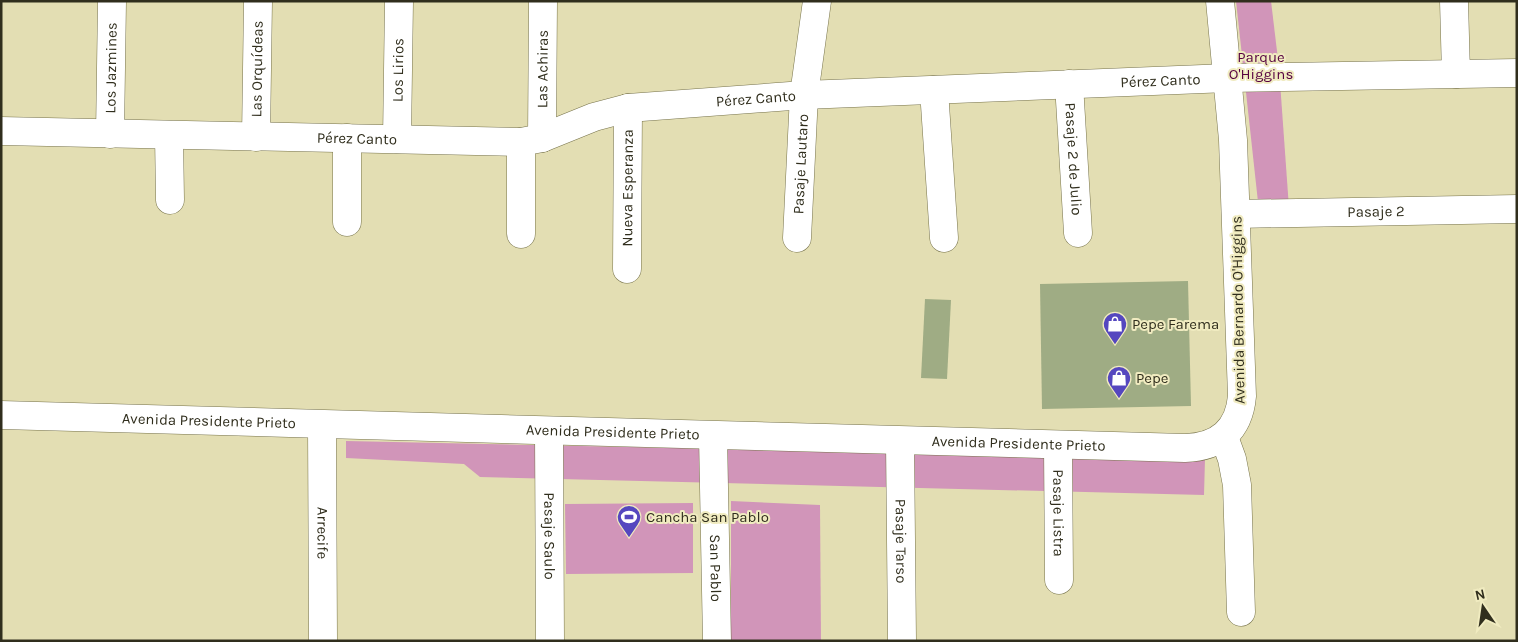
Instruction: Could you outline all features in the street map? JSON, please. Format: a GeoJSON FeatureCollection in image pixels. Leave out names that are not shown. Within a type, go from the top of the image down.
{"type":"FeatureCollection","features":[{"type":"Feature","properties":{"kind":"street","name":"Los Jazmines"},"geometry":{"type":"LineString","coordinates":[[110,134],[112,1]]}},
{"type":"Feature","properties":{"kind":"street","name":"Las Orquídeas"},"geometry":{"type":"LineString","coordinates":[[256,137],[258,1]]}},
{"type":"Feature","properties":{"kind":"street","name":"Los Lirios"},"geometry":{"type":"LineString","coordinates":[[397,140],[399,1]]}},
{"type":"Feature","properties":{"kind":"street","name":"Las Achiras"},"geometry":{"type":"LineString","coordinates":[[521,234],[543,1]]}},
{"type":"Feature","properties":{"kind":"street","name":"Pasaje Lautaro"},"geometry":{"type":"LineString","coordinates":[[797,238],[804,95],[817,1]]}},
{"type":"Feature","properties":{"kind":"street","name":"Avenida Bernardo O'Higgins"},"geometry":{"type":"LineString","coordinates":[[1220,1],[1233,140],[1242,396],[1237,418],[1224,436]]}},
{"type":"Feature","properties":{"kind":"street"},"geometry":{"type":"LineString","coordinates":[[1454,1],[1456,74]]}},
{"type":"Feature","properties":{"kind":"street","name":"Pérez Canto"},"geometry":{"type":"LineString","coordinates":[[1,132],[397,140],[531,140],[594,117],[628,108],[804,95],[1228,78],[1517,73]]}},
{"type":"Feature","properties":{"kind":"street","name":"Pasaje 2 de Julio"},"geometry":{"type":"LineString","coordinates":[[1070,84],[1078,233]]}},
{"type":"Feature","properties":{"kind":"street"},"geometry":{"type":"LineString","coordinates":[[934,90],[944,238]]}},
{"type":"Feature","properties":{"kind":"street","name":"Nueva Esperanza"},"geometry":{"type":"LineString","coordinates":[[627,269],[628,108]]}},
{"type":"Feature","properties":{"kind":"street"},"geometry":{"type":"LineString","coordinates":[[169,135],[170,200]]}},
{"type":"Feature","properties":{"kind":"street"},"geometry":{"type":"LineString","coordinates":[[347,138],[347,222]]}},
{"type":"Feature","properties":{"kind":"street","name":"Pasaje 2"},"geometry":{"type":"LineString","coordinates":[[1236,214],[1517,209]]}},
{"type":"Feature","properties":{"kind":"street","name":"Avenida Presidente Prieto"},"geometry":{"type":"LineString","coordinates":[[1,415],[1199,448],[1212,444],[1224,436]]}},
{"type":"Feature","properties":{"kind":"street","name":"Arrecife"},"geometry":{"type":"LineString","coordinates":[[322,425],[323,641]]}},
{"type":"Feature","properties":{"kind":"street","name":"Pasaje Saulo"},"geometry":{"type":"LineString","coordinates":[[549,431],[550,641]]}},
{"type":"Feature","properties":{"kind":"street","name":"San Pablo"},"geometry":{"type":"LineString","coordinates":[[713,436],[717,641]]}},
{"type":"Feature","properties":{"kind":"street"},"geometry":{"type":"LineString","coordinates":[[1224,436],[1232,459],[1237,486],[1241,612]]}},
{"type":"Feature","properties":{"kind":"street","name":"Pasaje Tarso"},"geometry":{"type":"LineString","coordinates":[[900,441],[902,640]]}},
{"type":"Feature","properties":{"kind":"street","name":"Pasaje Listra"},"geometry":{"type":"LineString","coordinates":[[1058,445],[1059,580]]}},
{"type":"Feature","properties":{"kind":"green space","name":"Parque O'Higgins"},"geometry":{"type":"Polygon","coordinates":[[[1236,1],[1271,1],[1279,68],[1289,208],[1259,211],[1236,1]]]}},
{"type":"Feature","properties":{"kind":"green space"},"geometry":{"type":"Polygon","coordinates":[[[346,441],[1205,459],[1204,495],[480,477],[464,464],[346,458],[346,441]]]}},
{"type":"Feature","properties":{"kind":"green space"},"geometry":{"type":"Polygon","coordinates":[[[731,501],[820,505],[821,641],[731,641],[731,501]]]}},
{"type":"Feature","properties":{"kind":"green space","name":"Cancha San Pablo"},"geometry":{"type":"Polygon","coordinates":[[[693,503],[693,573],[566,574],[565,504],[693,503]]]}},
{"type":"Feature","properties":{"kind":"building","name":"Pepe Farema"},"geometry":{"type":"Polygon","coordinates":[[[1188,281],[1191,406],[1042,409],[1040,284],[1188,281]]]}},
{"type":"Feature","properties":{"kind":"building"},"geometry":{"type":"Polygon","coordinates":[[[925,299],[951,300],[947,379],[921,378],[925,299]]]}},
{"type":"Feature","properties":{"kind":"place","name":"Pepe Farema"},"geometry":{"type":"Point","coordinates":[1115,345]}},
{"type":"Feature","properties":{"kind":"place","name":"Pepe"},"geometry":{"type":"Point","coordinates":[1119,399]}},
{"type":"Feature","properties":{"kind":"place","name":"Cancha San Pablo"},"geometry":{"type":"Point","coordinates":[629,538]}}]}
